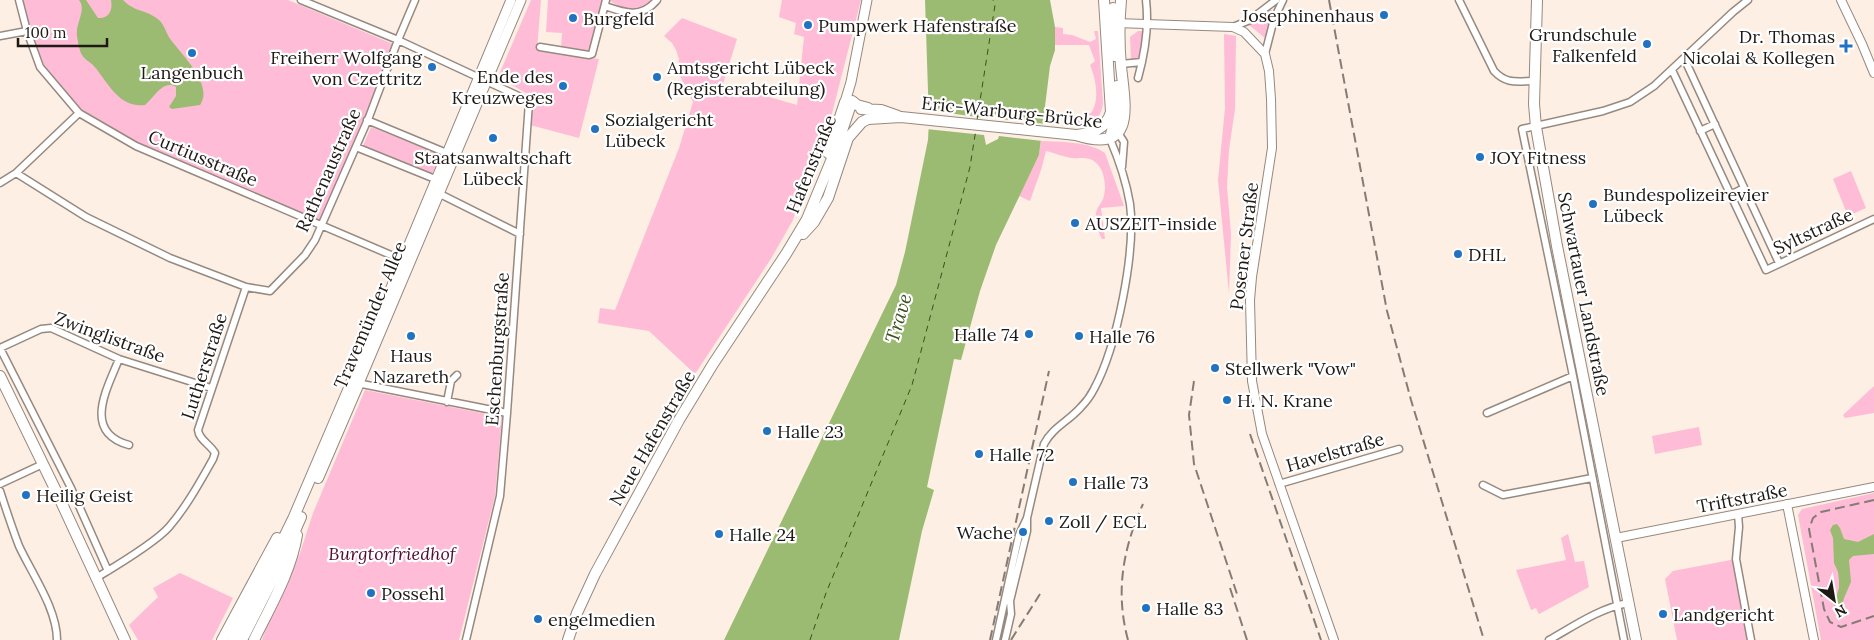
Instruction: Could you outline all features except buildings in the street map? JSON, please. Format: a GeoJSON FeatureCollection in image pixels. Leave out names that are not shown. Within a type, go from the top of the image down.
{"type":"FeatureCollection","features":[{"type":"Feature","properties":{"kind":"main road","name":"Travemünder Allee"},"geometry":{"type":"LineString","coordinates":[[242,640],[279,567],[296,520],[451,155],[479,78],[511,0]]}},
{"type":"Feature","properties":{"kind":"main road","name":"Travemünder Allee"},"geometry":{"type":"LineString","coordinates":[[451,155],[488,82],[521,0]]}},
{"type":"Feature","properties":{"kind":"main road","name":"Hafenstraße"},"geometry":{"type":"LineString","coordinates":[[784,258],[813,208],[849,113],[851,82],[867,0]]}},
{"type":"Feature","properties":{"kind":"main road"},"geometry":{"type":"LineString","coordinates":[[1104,0],[1112,22],[1121,64],[1126,112],[1124,121],[1114,133]]}},
{"type":"Feature","properties":{"kind":"main road"},"geometry":{"type":"LineString","coordinates":[[1076,135],[1098,130],[1106,122],[1110,112],[1114,0]]}},
{"type":"Feature","properties":{"kind":"main road"},"geometry":{"type":"LineString","coordinates":[[1114,133],[1118,98],[1112,22],[1121,0]]}},
{"type":"Feature","properties":{"kind":"main road"},"geometry":{"type":"LineString","coordinates":[[1536,127],[1537,0]]}},
{"type":"Feature","properties":{"kind":"main road","name":"Hafenstraße"},"geometry":{"type":"LineString","coordinates":[[784,258],[814,192],[838,124],[849,101]]}},
{"type":"Feature","properties":{"kind":"main road"},"geometry":{"type":"LineString","coordinates":[[849,101],[868,108]]}},
{"type":"Feature","properties":{"kind":"main road","name":"Eric-Warburg-Brücke"},"geometry":{"type":"LineString","coordinates":[[849,113],[857,109],[868,108],[901,117]]}},
{"type":"Feature","properties":{"kind":"main road"},"geometry":{"type":"LineString","coordinates":[[784,258],[822,210],[828,198],[848,138],[862,122],[855,120],[849,113],[838,124]]}},
{"type":"Feature","properties":{"kind":"main road","name":"Eric-Warburg-Brücke"},"geometry":{"type":"LineString","coordinates":[[862,122],[874,118],[901,117],[1076,135],[1091,140],[1102,140],[1114,133]]}},
{"type":"Feature","properties":{"kind":"main road","name":"Schwartauer Landstraße"},"geometry":{"type":"LineString","coordinates":[[1536,127],[1559,255],[1636,640]]}},
{"type":"Feature","properties":{"kind":"main road","name":"Neue Hafenstraße"},"geometry":{"type":"LineString","coordinates":[[568,640],[577,613],[595,574],[679,420],[713,364],[784,258]]}},
{"type":"Feature","properties":{"kind":"main road"},"geometry":{"type":"LineString","coordinates":[[0,376],[125,640]]}},
{"type":"Feature","properties":{"kind":"main road","name":"Travemünder Allee"},"geometry":{"type":"LineString","coordinates":[[233,640],[296,520]]}},
{"type":"Feature","properties":{"kind":"main road"},"geometry":{"type":"LineString","coordinates":[[222,640],[274,542],[296,520]]}},
{"type":"Feature","properties":{"kind":"main road"},"geometry":{"type":"LineString","coordinates":[[254,640],[281,585],[295,549],[296,520]]}},
{"type":"Feature","properties":{"kind":"street","name":"Curtiusstraße"},"geometry":{"type":"LineString","coordinates":[[19,0],[40,67],[79,113],[136,146],[406,262]]}},
{"type":"Feature","properties":{"kind":"street"},"geometry":{"type":"LineString","coordinates":[[301,0],[398,40],[488,82]]}},
{"type":"Feature","properties":{"kind":"street","name":"Rathenaustraße"},"geometry":{"type":"LineString","coordinates":[[246,287],[270,291],[305,255],[315,240],[356,147],[398,40],[416,0]]}},
{"type":"Feature","properties":{"kind":"street"},"geometry":{"type":"LineString","coordinates":[[540,47],[592,54],[606,3],[623,12],[634,12],[649,9],[657,0]]}},
{"type":"Feature","properties":{"kind":"street"},"geometry":{"type":"LineString","coordinates":[[1138,78],[1147,24],[1146,0]]}},
{"type":"Feature","properties":{"kind":"street"},"geometry":{"type":"LineString","coordinates":[[1233,27],[1244,24],[1276,0]]}},
{"type":"Feature","properties":{"kind":"street","name":"Posener Straße"},"geometry":{"type":"LineString","coordinates":[[1283,0],[1274,19],[1265,54],[1270,71],[1272,148],[1252,277],[1250,341],[1252,381],[1262,434],[1334,640]]}},
{"type":"Feature","properties":{"kind":"street"},"geometry":{"type":"LineString","coordinates":[[1459,0],[1497,75],[1506,81],[1535,81]]}},
{"type":"Feature","properties":{"kind":"street"},"geometry":{"type":"LineString","coordinates":[[1536,127],[1603,111],[1630,102],[1644,94],[1748,0]]}},
{"type":"Feature","properties":{"kind":"street"},"geometry":{"type":"LineString","coordinates":[[1841,0],[1874,73]]}},
{"type":"Feature","properties":{"kind":"street"},"geometry":{"type":"LineString","coordinates":[[1112,22],[1233,27],[1244,32],[1265,54]]}},
{"type":"Feature","properties":{"kind":"street"},"geometry":{"type":"LineString","coordinates":[[0,36],[28,31]]}},
{"type":"Feature","properties":{"kind":"street"},"geometry":{"type":"LineString","coordinates":[[1684,58],[1779,263]]}},
{"type":"Feature","properties":{"kind":"street"},"geometry":{"type":"LineString","coordinates":[[1121,64],[1142,62]]}},
{"type":"Feature","properties":{"kind":"street"},"geometry":{"type":"LineString","coordinates":[[1672,70],[1730,195],[1744,188]]}},
{"type":"Feature","properties":{"kind":"street","name":"Eschenburgstraße"},"geometry":{"type":"LineString","coordinates":[[466,640],[500,496],[508,413],[529,102],[488,82]]}},
{"type":"Feature","properties":{"kind":"street"},"geometry":{"type":"LineString","coordinates":[[0,183],[16,173],[79,113]]}},
{"type":"Feature","properties":{"kind":"street"},"geometry":{"type":"LineString","coordinates":[[367,120],[451,155]]}},
{"type":"Feature","properties":{"kind":"street"},"geometry":{"type":"LineString","coordinates":[[1700,131],[1714,124]]}},
{"type":"Feature","properties":{"kind":"street","name":"Schwartauer Landstraße"},"geometry":{"type":"LineString","coordinates":[[1536,127],[1522,129],[1523,142],[1573,376],[1624,640]]}},
{"type":"Feature","properties":{"kind":"street"},"geometry":{"type":"LineString","coordinates":[[1098,130],[1114,133],[1124,142],[1122,168]]}},
{"type":"Feature","properties":{"kind":"street"},"geometry":{"type":"LineString","coordinates":[[996,640],[1019,535],[1027,518],[1044,444],[1048,436],[1082,407],[1094,389],[1105,364],[1124,293],[1130,236],[1130,203],[1114,133]]}},
{"type":"Feature","properties":{"kind":"street"},"geometry":{"type":"LineString","coordinates":[[356,147],[440,181]]}},
{"type":"Feature","properties":{"kind":"street"},"geometry":{"type":"LineString","coordinates":[[16,173],[86,217],[170,258],[246,287]]}},
{"type":"Feature","properties":{"kind":"street"},"geometry":{"type":"LineString","coordinates":[[435,192],[520,234]]}},
{"type":"Feature","properties":{"kind":"street","name":"Syltstraße"},"geometry":{"type":"LineString","coordinates":[[1730,195],[1766,270],[1874,219]]}},
{"type":"Feature","properties":{"kind":"street","name":"Lutherstraße"},"geometry":{"type":"LineString","coordinates":[[96,578],[168,528],[189,501],[213,459],[215,453],[199,436],[198,430],[246,287]]}},
{"type":"Feature","properties":{"kind":"street","name":"Zwinglistraße"},"geometry":{"type":"LineString","coordinates":[[0,348],[40,329],[51,328],[119,359],[211,388]]}},
{"type":"Feature","properties":{"kind":"street"},"geometry":{"type":"LineString","coordinates":[[0,348],[70,488],[108,571]]}},
{"type":"Feature","properties":{"kind":"street"},"geometry":{"type":"LineString","coordinates":[[119,359],[101,407],[102,422],[106,430],[118,442],[129,445]]}},
{"type":"Feature","properties":{"kind":"street"},"geometry":{"type":"LineString","coordinates":[[447,402],[451,381],[457,375]]}},
{"type":"Feature","properties":{"kind":"street"},"geometry":{"type":"LineString","coordinates":[[1487,413],[1573,376]]}},
{"type":"Feature","properties":{"kind":"street"},"geometry":{"type":"LineString","coordinates":[[355,382],[508,413]]}},
{"type":"Feature","properties":{"kind":"street","name":"Havelstraße"},"geometry":{"type":"LineString","coordinates":[[1279,484],[1399,449]]}},
{"type":"Feature","properties":{"kind":"street"},"geometry":{"type":"LineString","coordinates":[[0,484],[43,464]]}},
{"type":"Feature","properties":{"kind":"street"},"geometry":{"type":"LineString","coordinates":[[1484,485],[1503,495],[1592,478]]}},
{"type":"Feature","properties":{"kind":"street","name":"Triftstraße"},"geometry":{"type":"LineString","coordinates":[[1616,538],[1874,487]]}},
{"type":"Feature","properties":{"kind":"street"},"geometry":{"type":"LineString","coordinates":[[0,491],[19,546],[56,626],[58,640]]}},
{"type":"Feature","properties":{"kind":"street"},"geometry":{"type":"LineString","coordinates":[[1787,504],[1814,640]]}},
{"type":"Feature","properties":{"kind":"street"},"geometry":{"type":"LineString","coordinates":[[1738,514],[1740,527],[1736,559],[1751,640]]}},
{"type":"Feature","properties":{"kind":"street"},"geometry":{"type":"LineString","coordinates":[[1005,640],[1011,614],[1010,601],[1027,531],[1027,518]]}},
{"type":"Feature","properties":{"kind":"street"},"geometry":{"type":"LineString","coordinates":[[1549,640],[1617,604],[1628,602]]}},
{"type":"Feature","properties":{"kind":"green space"},"geometry":{"type":"Polygon","coordinates":[[[23,0],[288,0],[393,44],[364,119],[319,221],[138,143],[81,109],[44,65],[31,30],[23,0]]]}},
{"type":"Feature","properties":{"kind":"green space"},"geometry":{"type":"Polygon","coordinates":[[[531,0],[541,0],[537,50],[599,59],[579,138],[530,125],[531,96],[498,77],[531,0]]]}},
{"type":"Feature","properties":{"kind":"green space","name":"Burgfeld"},"geometry":{"type":"Polygon","coordinates":[[[548,0],[603,0],[593,47],[586,51],[573,51],[561,48],[562,33],[546,32],[548,0]]]}},
{"type":"Feature","properties":{"kind":"green space"},"geometry":{"type":"Polygon","coordinates":[[[610,0],[655,0],[642,10],[625,10],[610,0]]]}},
{"type":"Feature","properties":{"kind":"green space"},"geometry":{"type":"Polygon","coordinates":[[[782,0],[861,0],[829,125],[815,170],[799,200],[793,220],[772,257],[695,374],[649,331],[598,323],[600,308],[615,310],[679,148],[693,102],[677,70],[679,59],[676,50],[672,43],[664,36],[682,18],[737,39],[723,84],[797,105],[804,37],[794,34],[796,23],[779,17],[782,0]]]}},
{"type":"Feature","properties":{"kind":"green space"},"geometry":{"type":"Polygon","coordinates":[[[1268,10],[1273,12],[1265,38],[1249,25],[1268,10]]]}},
{"type":"Feature","properties":{"kind":"green space"},"geometry":{"type":"Polygon","coordinates":[[[1055,27],[1063,28],[1063,34],[1072,35],[1090,42],[1096,39],[1094,31],[1098,31],[1103,103],[1099,116],[1090,123],[1064,125],[1064,119],[1066,117],[1091,113],[1094,108],[1096,90],[1090,65],[1095,61],[1089,45],[1055,45],[1055,27]]]}},
{"type":"Feature","properties":{"kind":"green space"},"geometry":{"type":"Polygon","coordinates":[[[1138,31],[1145,31],[1141,56],[1136,60],[1131,60],[1130,37],[1138,31]]]}},
{"type":"Feature","properties":{"kind":"green space"},"geometry":{"type":"Polygon","coordinates":[[[1224,34],[1236,36],[1235,109],[1229,150],[1227,187],[1231,234],[1229,293],[1218,180],[1225,108],[1224,34]]]}},
{"type":"Feature","properties":{"kind":"green space"},"geometry":{"type":"Polygon","coordinates":[[[371,127],[441,155],[431,176],[362,148],[371,127]]]}},
{"type":"Feature","properties":{"kind":"green space"},"geometry":{"type":"Polygon","coordinates":[[[1041,141],[1082,144],[1105,153],[1124,206],[1101,208],[1105,239],[1102,239],[1099,233],[1096,213],[1104,195],[1105,184],[1101,169],[1092,160],[1046,151],[1030,201],[1019,196],[1039,155],[1041,141]]]}},
{"type":"Feature","properties":{"kind":"green space"},"geometry":{"type":"Polygon","coordinates":[[[1851,171],[1866,208],[1848,216],[1833,179],[1851,171]]]}},
{"type":"Feature","properties":{"kind":"green space"},"geometry":{"type":"Polygon","coordinates":[[[1874,386],[1874,413],[1845,418],[1843,415],[1874,386]]]}},
{"type":"Feature","properties":{"kind":"green space","name":"Burgtorfriedhof"},"geometry":{"type":"Polygon","coordinates":[[[365,390],[502,417],[495,496],[459,640],[262,640],[300,553],[313,513],[365,390]]]}},
{"type":"Feature","properties":{"kind":"green space"},"geometry":{"type":"Polygon","coordinates":[[[1699,427],[1702,445],[1655,454],[1652,436],[1699,427]]]}},
{"type":"Feature","properties":{"kind":"green space"},"geometry":{"type":"Polygon","coordinates":[[[1874,493],[1874,640],[1821,640],[1798,515],[1802,509],[1874,493]]]}},
{"type":"Feature","properties":{"kind":"green space"},"geometry":{"type":"Polygon","coordinates":[[[1568,534],[1575,562],[1584,561],[1589,587],[1539,614],[1536,608],[1531,610],[1516,570],[1566,560],[1561,538],[1568,534]]]}},
{"type":"Feature","properties":{"kind":"green space"},"geometry":{"type":"Polygon","coordinates":[[[1736,559],[1751,640],[1677,640],[1665,579],[1673,571],[1736,559]]]}},
{"type":"Feature","properties":{"kind":"green space"},"geometry":{"type":"Polygon","coordinates":[[[180,573],[233,598],[212,640],[138,640],[129,625],[158,597],[153,588],[180,573]]]}},
{"type":"Feature","properties":{"kind":"water"},"geometry":{"type":"Polygon","coordinates":[[[79,0],[86,0],[98,18],[105,17],[109,13],[111,0],[123,0],[132,7],[150,14],[159,20],[163,24],[169,38],[189,62],[200,80],[203,97],[200,105],[172,109],[169,107],[176,96],[176,87],[171,85],[167,85],[159,90],[145,105],[136,105],[121,98],[81,53],[77,36],[82,8],[79,0]]]}},
{"type":"Feature","properties":{"kind":"water","name":"Trave"},"geometry":{"type":"Polygon","coordinates":[[[925,0],[1050,0],[1055,27],[1055,50],[1050,66],[1039,155],[996,245],[980,291],[961,360],[954,359],[927,487],[934,490],[922,531],[899,640],[724,640],[896,285],[905,252],[928,140],[925,0]]]}},
{"type":"Feature","properties":{"kind":"water"},"geometry":{"type":"Polygon","coordinates":[[[1837,524],[1844,539],[1858,542],[1874,534],[1874,554],[1853,556],[1849,560],[1851,582],[1844,598],[1838,621],[1834,604],[1839,588],[1839,580],[1834,563],[1833,538],[1830,530],[1833,525],[1837,524]]]}},
{"type":"Feature","properties":{"kind":"pier"},"geometry":{"type":"Polygon","coordinates":[[[988,109],[1001,119],[1046,124],[1043,141],[999,136],[998,139],[986,145],[984,135],[926,129],[926,110],[985,118],[988,109]]]}},
{"type":"Feature","properties":{"kind":"ferry route"},"geometry":{"type":"LineString","coordinates":[[977,120],[995,5],[993,0]]}},
{"type":"Feature","properties":{"kind":"ferry route"},"geometry":{"type":"LineString","coordinates":[[810,640],[826,593],[912,385],[970,167],[976,129]]}},
{"type":"Feature","properties":{"kind":"railway"},"geometry":{"type":"LineString","coordinates":[[1329,0],[1387,311],[1411,400],[1484,640]]}},
{"type":"Feature","properties":{"kind":"railway"},"geometry":{"type":"LineString","coordinates":[[990,640],[1049,371]]}},
{"type":"Feature","properties":{"kind":"railway"},"geometry":{"type":"LineString","coordinates":[[1194,381],[1189,415],[1194,464],[1237,594]]}},
{"type":"Feature","properties":{"kind":"railway"},"geometry":{"type":"LineString","coordinates":[[1250,434],[1321,640]]}},
{"type":"Feature","properties":{"kind":"railway"},"geometry":{"type":"LineString","coordinates":[[1874,500],[1821,512],[1813,518],[1809,529],[1824,609],[1830,622],[1841,627],[1874,616]]}},
{"type":"Feature","properties":{"kind":"railway"},"geometry":{"type":"LineString","coordinates":[[1128,640],[1122,605],[1123,570],[1130,537],[1143,504]]}},
{"type":"Feature","properties":{"kind":"railway"},"geometry":{"type":"LineString","coordinates":[[1230,588],[1247,640]]}},
{"type":"Feature","properties":{"kind":"railway"},"geometry":{"type":"LineString","coordinates":[[1011,640],[1040,594]]}},
{"type":"Feature","properties":{"kind":"place","name":"Josephinenhaus"},"geometry":{"type":"Point","coordinates":[1384,15]}},
{"type":"Feature","properties":{"kind":"place","name":"Burgfeld"},"geometry":{"type":"Point","coordinates":[573,18]}},
{"type":"Feature","properties":{"kind":"place","name":"Pumpwerk Hafenstraße"},"geometry":{"type":"Point","coordinates":[808,25]}},
{"type":"Feature","properties":{"kind":"place","name":"Grundschule Falkenfeld"},"geometry":{"type":"Point","coordinates":[1647,44]}},
{"type":"Feature","properties":{"kind":"place","name":"Dr. Thomas Nicolai & Kollegen"},"geometry":{"type":"Point","coordinates":[1846,46]}},
{"type":"Feature","properties":{"kind":"place","name":"Langenbuch"},"geometry":{"type":"Point","coordinates":[192,53]}},
{"type":"Feature","properties":{"kind":"place","name":"Freiherr Wolfgang von Czettritz"},"geometry":{"type":"Point","coordinates":[432,67]}},
{"type":"Feature","properties":{"kind":"place","name":"Amtsgericht Lübeck (Registerabteilung)"},"geometry":{"type":"Point","coordinates":[657,77]}},
{"type":"Feature","properties":{"kind":"place","name":"Ende des Kreuzweges"},"geometry":{"type":"Point","coordinates":[563,86]}},
{"type":"Feature","properties":{"kind":"place","name":"Sozialgericht Lübeck"},"geometry":{"type":"Point","coordinates":[595,129]}},
{"type":"Feature","properties":{"kind":"place","name":"Staatsanwaltschaft Lübeck"},"geometry":{"type":"Point","coordinates":[493,138]}},
{"type":"Feature","properties":{"kind":"place","name":"JOY Fitness"},"geometry":{"type":"Point","coordinates":[1480,157]}},
{"type":"Feature","properties":{"kind":"place","name":"Bundespolizeirevier Lübeck"},"geometry":{"type":"Point","coordinates":[1593,204]}},
{"type":"Feature","properties":{"kind":"place","name":"AUSZEIT-inside"},"geometry":{"type":"Point","coordinates":[1075,223]}},
{"type":"Feature","properties":{"kind":"place","name":"DHL"},"geometry":{"type":"Point","coordinates":[1458,254]}},
{"type":"Feature","properties":{"kind":"place","name":"Halle 74"},"geometry":{"type":"Point","coordinates":[1029,334]}},
{"type":"Feature","properties":{"kind":"place","name":"Haus Nazareth"},"geometry":{"type":"Point","coordinates":[411,336]}},
{"type":"Feature","properties":{"kind":"place","name":"Halle 76"},"geometry":{"type":"Point","coordinates":[1079,336]}},
{"type":"Feature","properties":{"kind":"place","name":"Stellwerk \"Vow\""},"geometry":{"type":"Point","coordinates":[1215,368]}},
{"type":"Feature","properties":{"kind":"place","name":"H. N. Krane"},"geometry":{"type":"Point","coordinates":[1227,400]}},
{"type":"Feature","properties":{"kind":"place","name":"Halle 23"},"geometry":{"type":"Point","coordinates":[767,431]}},
{"type":"Feature","properties":{"kind":"place","name":"Halle 72"},"geometry":{"type":"Point","coordinates":[979,454]}},
{"type":"Feature","properties":{"kind":"place","name":"Halle 73"},"geometry":{"type":"Point","coordinates":[1073,482]}},
{"type":"Feature","properties":{"kind":"place","name":"Heilig Geist"},"geometry":{"type":"Point","coordinates":[26,495]}},
{"type":"Feature","properties":{"kind":"place","name":"Zoll / ECL"},"geometry":{"type":"Point","coordinates":[1049,521]}},
{"type":"Feature","properties":{"kind":"place","name":"Wache"},"geometry":{"type":"Point","coordinates":[1023,532]}},
{"type":"Feature","properties":{"kind":"place","name":"Halle 24"},"geometry":{"type":"Point","coordinates":[719,534]}},
{"type":"Feature","properties":{"kind":"place","name":"Possehl"},"geometry":{"type":"Point","coordinates":[371,593]}},
{"type":"Feature","properties":{"kind":"place","name":"Halle 83"},"geometry":{"type":"Point","coordinates":[1146,608]}},
{"type":"Feature","properties":{"kind":"place","name":"Landgericht"},"geometry":{"type":"Point","coordinates":[1663,614]}},
{"type":"Feature","properties":{"kind":"place","name":"engelmedien"},"geometry":{"type":"Point","coordinates":[538,619]}}]}
